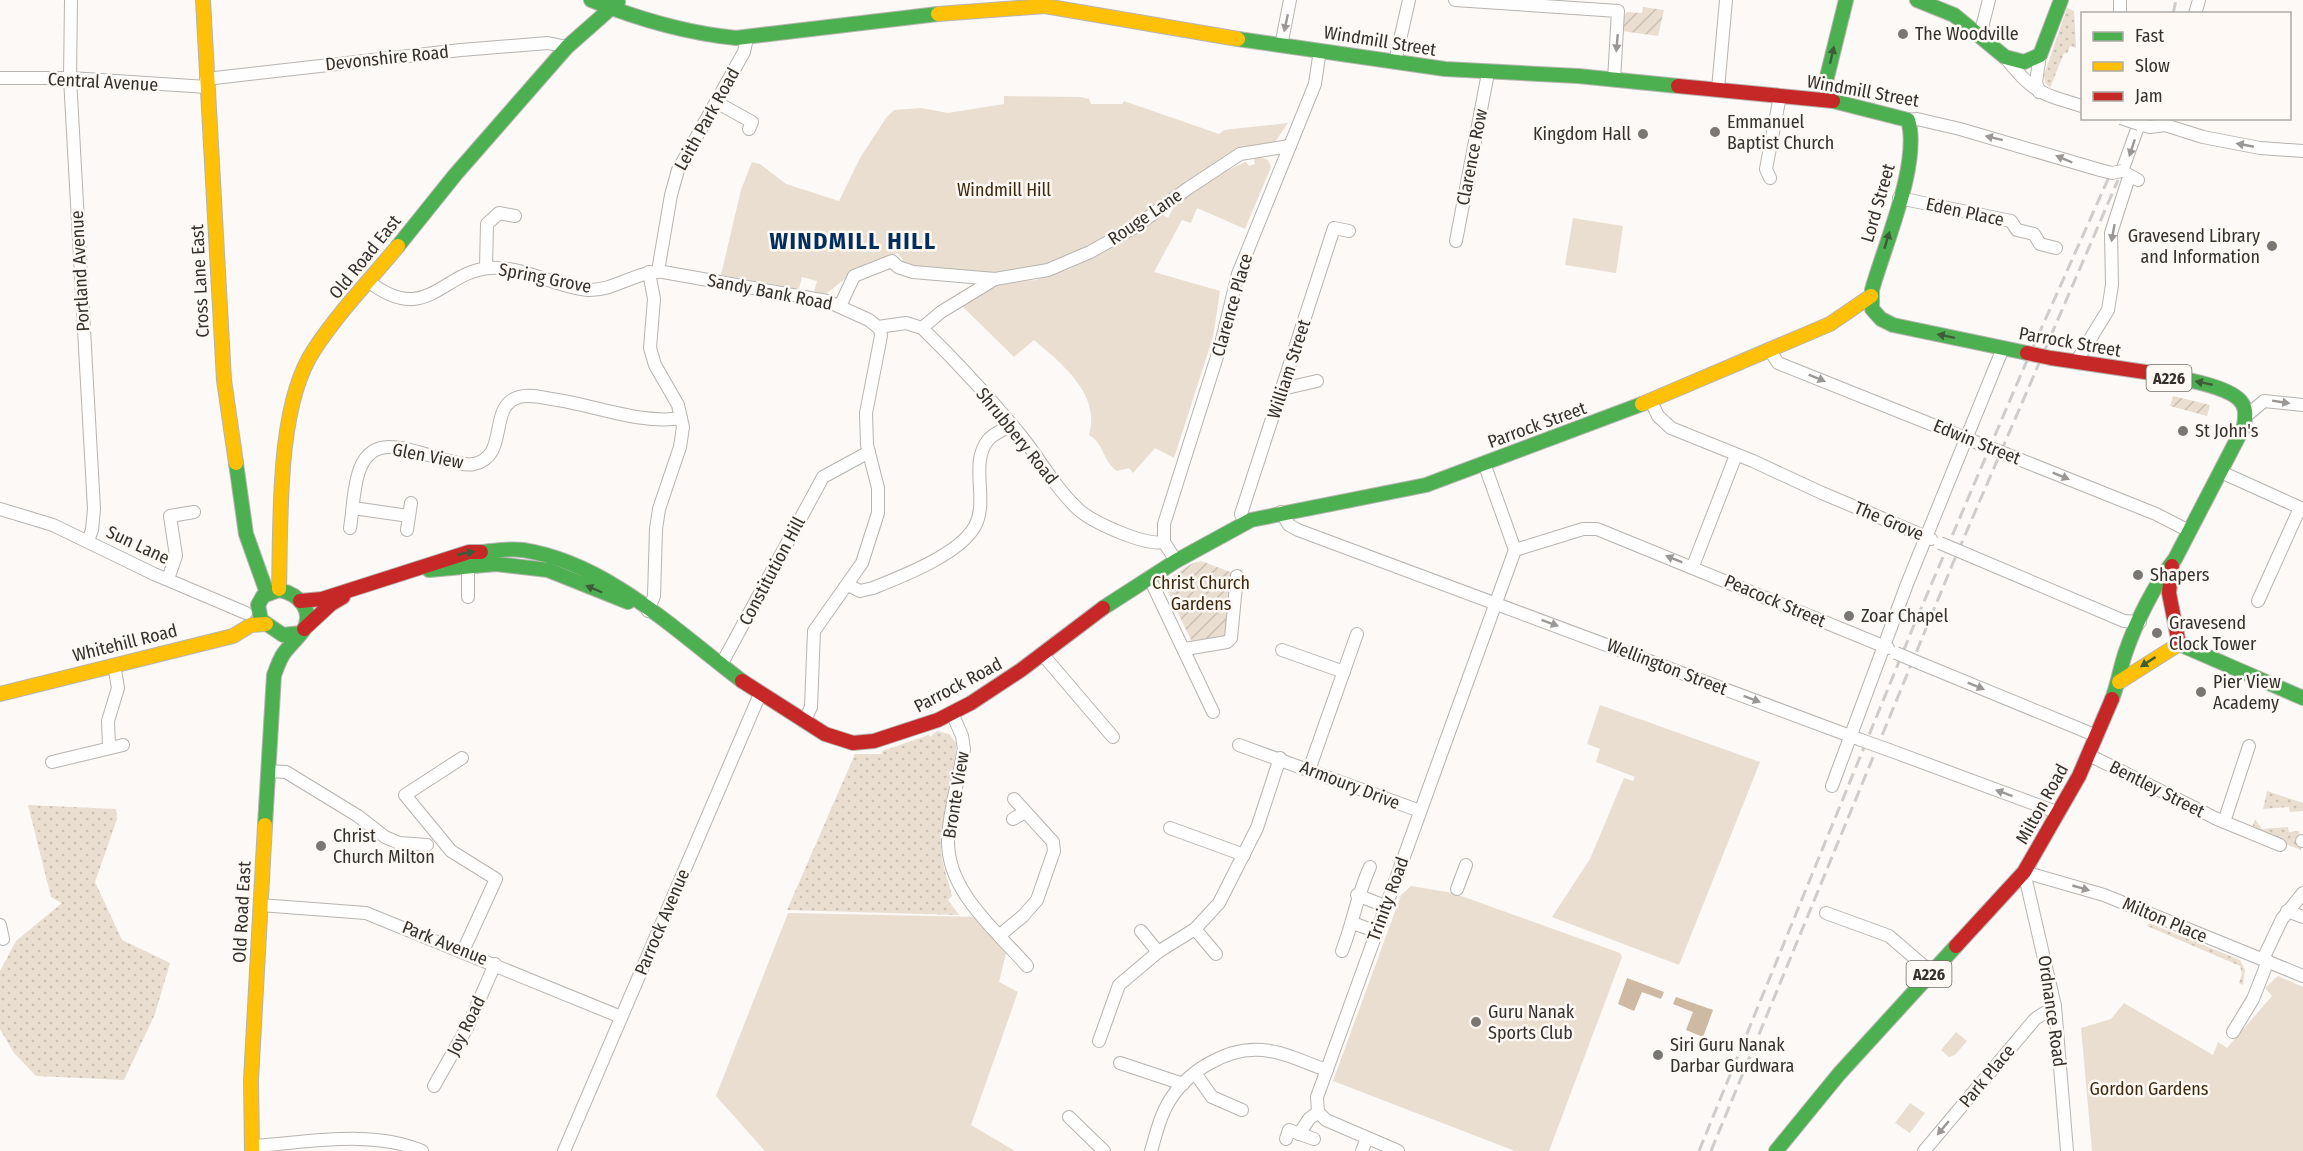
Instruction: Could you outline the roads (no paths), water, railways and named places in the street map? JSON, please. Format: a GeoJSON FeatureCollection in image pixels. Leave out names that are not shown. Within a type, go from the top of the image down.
{"type":"FeatureCollection","features":[{"type":"Feature","properties":{"kind":"street","name":"Portland Avenue"},"geometry":{"type":"LineString","coordinates":[[71,0],[70,78],[94,513],[88,541]]}},
{"type":"Feature","properties":{"kind":"street","name":"Cross Lane East"},"geometry":{"type":"LineString","coordinates":[[203,0],[224,380],[246,534],[273,591]]}},
{"type":"Feature","properties":{"kind":"street","name":"Windmill Street"},"geometry":{"type":"LineString","coordinates":[[591,0],[616,4],[632,16],[705,34],[747,38],[903,16],[1045,3],[1281,46],[1395,62],[1833,101],[1908,120],[1917,118],[2100,170],[2130,176]]}},
{"type":"Feature","properties":{"kind":"street"},"geometry":{"type":"LineString","coordinates":[[1281,46],[1290,0]]}},
{"type":"Feature","properties":{"kind":"street"},"geometry":{"type":"LineString","coordinates":[[1395,62],[1409,0]]}},
{"type":"Feature","properties":{"kind":"street"},"geometry":{"type":"LineString","coordinates":[[1455,0],[1618,11],[1614,80]]}},
{"type":"Feature","properties":{"kind":"street"},"geometry":{"type":"LineString","coordinates":[[1718,89],[1726,0]]}},
{"type":"Feature","properties":{"kind":"street"},"geometry":{"type":"LineString","coordinates":[[1917,0],[1954,15],[1980,34],[2005,57],[2022,80],[2039,92],[2081,106]]}},
{"type":"Feature","properties":{"kind":"street"},"geometry":{"type":"LineString","coordinates":[[1980,34],[1989,0]]}},
{"type":"Feature","properties":{"kind":"street"},"geometry":{"type":"LineString","coordinates":[[2039,92],[2036,82],[2040,55],[2061,0]]}},
{"type":"Feature","properties":{"kind":"street"},"geometry":{"type":"LineString","coordinates":[[1833,101],[1826,81],[1844,3]]}},
{"type":"Feature","properties":{"kind":"street","name":"Old Road East"},"geometry":{"type":"LineString","coordinates":[[273,591],[280,564],[287,448],[293,405],[300,378],[313,351],[454,175],[567,47],[616,4]]}},
{"type":"Feature","properties":{"kind":"street","name":"Leith Park Road"},"geometry":{"type":"LineString","coordinates":[[648,611],[654,596],[658,516],[680,447],[683,427],[674,397],[655,365],[650,348],[654,299],[653,272],[674,181],[744,52],[747,38]]}},
{"type":"Feature","properties":{"kind":"street","name":"Devonshire Road"},"geometry":{"type":"LineString","coordinates":[[207,83],[461,50],[548,43],[567,47]]}},
{"type":"Feature","properties":{"kind":"street","name":"Clarence Place"},"geometry":{"type":"LineString","coordinates":[[1164,542],[1163,527],[1221,344],[1238,274],[1315,84],[1320,50]]}},
{"type":"Feature","properties":{"kind":"street"},"geometry":{"type":"LineString","coordinates":[[2005,57],[2024,62],[2040,55]]}},
{"type":"Feature","properties":{"kind":"street","name":"Clarence Row"},"geometry":{"type":"LineString","coordinates":[[1456,241],[1488,72]]}},
{"type":"Feature","properties":{"kind":"street","name":"Central Avenue"},"geometry":{"type":"LineString","coordinates":[[0,78],[207,83]]}},
{"type":"Feature","properties":{"kind":"street"},"geometry":{"type":"LineString","coordinates":[[1770,178],[1766,169],[1780,96]]}},
{"type":"Feature","properties":{"kind":"street"},"geometry":{"type":"LineString","coordinates":[[716,102],[753,122]]}},
{"type":"Feature","properties":{"kind":"street","name":"Lord Street"},"geometry":{"type":"LineString","coordinates":[[1871,296],[1913,142],[1912,127],[1908,120]]}},
{"type":"Feature","properties":{"kind":"street"},"geometry":{"type":"LineString","coordinates":[[2127,120],[2150,127],[2166,122],[2206,138],[2260,148],[2303,152]]}},
{"type":"Feature","properties":{"kind":"street"},"geometry":{"type":"LineString","coordinates":[[2076,362],[2109,306],[2112,282],[2111,233],[2130,176],[2139,124]]}},
{"type":"Feature","properties":{"kind":"street","name":"Rouge Lane"},"geometry":{"type":"LineString","coordinates":[[840,306],[852,278],[892,261],[900,268],[918,273],[995,279],[1039,272],[1068,263],[1135,227],[1240,154],[1290,146]]}},
{"type":"Feature","properties":{"kind":"street","name":"Eden Place"},"geometry":{"type":"LineString","coordinates":[[1899,198],[2011,221],[2017,230],[2033,234],[2040,244],[2056,248]]}},
{"type":"Feature","properties":{"kind":"street"},"geometry":{"type":"LineString","coordinates":[[486,268],[487,224],[498,213],[515,216]]}},
{"type":"Feature","properties":{"kind":"street","name":"William Street"},"geometry":{"type":"LineString","coordinates":[[1245,523],[1241,514],[1334,228],[1349,231]]}},
{"type":"Feature","properties":{"kind":"street","name":"Spring Grove"},"geometry":{"type":"LineString","coordinates":[[368,281],[391,295],[416,298],[435,294],[468,275],[486,268],[516,271],[590,290],[653,272]]}},
{"type":"Feature","properties":{"kind":"street","name":"Sandy Bank Road"},"geometry":{"type":"LineString","coordinates":[[653,272],[825,300],[878,327]]}},
{"type":"Feature","properties":{"kind":"street","name":"Rouge Lane"},"geometry":{"type":"LineString","coordinates":[[922,328],[941,312],[995,279]]}},
{"type":"Feature","properties":{"kind":"street"},"geometry":{"type":"LineString","coordinates":[[1871,296],[1870,305],[1876,314]]}},
{"type":"Feature","properties":{"kind":"street","name":"Parrock Street"},"geometry":{"type":"LineString","coordinates":[[1830,324],[1871,296]]}},
{"type":"Feature","properties":{"kind":"street","name":"Parrock Street"},"geometry":{"type":"LineString","coordinates":[[1245,523],[1281,512],[1400,492],[1652,401],[1830,324],[1876,314],[1893,325],[2051,358],[2215,386],[2240,398],[2246,416]]}},
{"type":"Feature","properties":{"kind":"street"},"geometry":{"type":"LineString","coordinates":[[804,722],[811,707],[813,634],[864,559],[878,513],[878,488],[869,452],[866,406],[881,336],[878,327],[906,323],[922,328]]}},
{"type":"Feature","properties":{"kind":"street","name":"Shrubbery Road"},"geometry":{"type":"LineString","coordinates":[[922,328],[1011,425],[1066,497],[1087,516],[1144,540],[1154,543],[1164,542]]}},
{"type":"Feature","properties":{"kind":"street"},"geometry":{"type":"LineString","coordinates":[[1832,786],[1855,738],[1883,646],[2003,348]]}},
{"type":"Feature","properties":{"kind":"street","name":"Edwin Street"},"geometry":{"type":"LineString","coordinates":[[1769,349],[1778,363],[2156,514],[2189,531]]}},
{"type":"Feature","properties":{"kind":"street"},"geometry":{"type":"LineString","coordinates":[[1282,389],[1317,381]]}},
{"type":"Feature","properties":{"kind":"street","name":"Glen View"},"geometry":{"type":"LineString","coordinates":[[350,528],[360,466],[372,451],[382,447],[398,447],[456,463],[478,462],[494,448],[504,409],[518,397],[528,396],[580,403],[655,420],[681,418]]}},
{"type":"Feature","properties":{"kind":"street"},"geometry":{"type":"LineString","coordinates":[[2246,416],[2259,403],[2272,400],[2303,405]]}},
{"type":"Feature","properties":{"kind":"street","name":"The Grove"},"geometry":{"type":"LineString","coordinates":[[1652,401],[1669,427],[2124,621],[2140,622]]}},
{"type":"Feature","properties":{"kind":"street","name":"Milton Road"},"geometry":{"type":"LineString","coordinates":[[1776,1151],[1819,1097],[2024,873],[2089,755],[2119,682],[2123,661],[2140,622],[2163,575],[2175,559],[2221,472],[2243,429],[2246,416]]}},
{"type":"Feature","properties":{"kind":"street"},"geometry":{"type":"LineString","coordinates":[[848,585],[860,591],[875,587],[960,544],[975,526],[980,515],[984,447],[992,436],[1011,425]]}},
{"type":"Feature","properties":{"kind":"street","name":"Constitution Hill"},"geometry":{"type":"LineString","coordinates":[[721,665],[823,477],[869,452]]}},
{"type":"Feature","properties":{"kind":"street"},"geometry":{"type":"LineString","coordinates":[[1693,566],[1736,455]]}},
{"type":"Feature","properties":{"kind":"street"},"geometry":{"type":"LineString","coordinates":[[1484,463],[1515,550]]}},
{"type":"Feature","properties":{"kind":"street"},"geometry":{"type":"LineString","coordinates":[[2221,472],[2301,508],[2258,601]]}},
{"type":"Feature","properties":{"kind":"street"},"geometry":{"type":"LineString","coordinates":[[407,530],[411,503]]}},
{"type":"Feature","properties":{"kind":"street"},"geometry":{"type":"LineString","coordinates":[[353,508],[409,516]]}},
{"type":"Feature","properties":{"kind":"street","name":"Sun Lane"},"geometry":{"type":"LineString","coordinates":[[0,509],[41,520],[168,579],[252,611]]}},
{"type":"Feature","properties":{"kind":"street"},"geometry":{"type":"LineString","coordinates":[[168,579],[176,556],[170,516],[194,512]]}},
{"type":"Feature","properties":{"kind":"street","name":"Wellington Street"},"geometry":{"type":"LineString","coordinates":[[1281,512],[1289,525],[1298,530],[2059,813]]}},
{"type":"Feature","properties":{"kind":"street","name":"Parrock Road"},"geometry":{"type":"LineString","coordinates":[[300,601],[308,602],[360,588],[411,572],[447,557],[469,552],[521,550],[588,569],[619,588],[760,694],[804,722],[835,739],[864,742],[903,733],[952,713],[1043,655],[1112,601],[1149,577],[1245,523]]}},
{"type":"Feature","properties":{"kind":"street","name":"Peacock Street"},"geometry":{"type":"LineString","coordinates":[[1515,550],[1593,528],[1693,566],[2097,736]]}},
{"type":"Feature","properties":{"kind":"street"},"geometry":{"type":"LineString","coordinates":[[1164,542],[1176,561]]}},
{"type":"Feature","properties":{"kind":"street","name":"Trinity Road"},"geometry":{"type":"LineString","coordinates":[[1318,1112],[1317,1096],[1515,550]]}},
{"type":"Feature","properties":{"kind":"street"},"geometry":{"type":"LineString","coordinates":[[255,557],[260,562],[280,564]]}},
{"type":"Feature","properties":{"kind":"street","name":"A226"},"geometry":{"type":"LineString","coordinates":[[2175,559],[2169,593],[2179,644]]}},
{"type":"Feature","properties":{"kind":"street","name":"Parrock Road"},"geometry":{"type":"LineString","coordinates":[[411,572],[496,564],[548,570],[648,611]]}},
{"type":"Feature","properties":{"kind":"street"},"geometry":{"type":"LineString","coordinates":[[468,566],[468,597]]}},
{"type":"Feature","properties":{"kind":"street"},"geometry":{"type":"LineString","coordinates":[[1185,649],[1227,642],[1231,638],[1237,576]]}},
{"type":"Feature","properties":{"kind":"street"},"geometry":{"type":"LineString","coordinates":[[1149,577],[1213,712]]}},
{"type":"Feature","properties":{"kind":"street","name":"Parrock Road"},"geometry":{"type":"LineString","coordinates":[[302,631],[331,604],[360,588]]}},
{"type":"Feature","properties":{"kind":"street"},"geometry":{"type":"LineString","coordinates":[[239,631],[252,611],[260,600],[273,591],[300,601],[308,610],[302,631],[283,635],[267,625],[252,611]]}},
{"type":"Feature","properties":{"kind":"street"},"geometry":{"type":"LineString","coordinates":[[239,631],[251,625],[267,625]]}},
{"type":"Feature","properties":{"kind":"street","name":"Old Road East"},"geometry":{"type":"LineString","coordinates":[[267,625],[273,634],[271,666],[274,675]]}},
{"type":"Feature","properties":{"kind":"street","name":"Whitehill Road"},"geometry":{"type":"LineString","coordinates":[[0,694],[233,636],[239,631]]}},
{"type":"Feature","properties":{"kind":"street","name":"Old Road East"},"geometry":{"type":"LineString","coordinates":[[252,1149],[251,1080],[274,675],[281,657],[302,631]]}},
{"type":"Feature","properties":{"kind":"street"},"geometry":{"type":"LineString","coordinates":[[1310,770],[1358,634]]}},
{"type":"Feature","properties":{"kind":"street"},"geometry":{"type":"LineString","coordinates":[[2119,682],[2179,644],[2303,698]]}},
{"type":"Feature","properties":{"kind":"street"},"geometry":{"type":"LineString","coordinates":[[1282,650],[1344,672]]}},
{"type":"Feature","properties":{"kind":"street"},"geometry":{"type":"LineString","coordinates":[[1043,655],[1108,735]]}},
{"type":"Feature","properties":{"kind":"street"},"geometry":{"type":"LineString","coordinates":[[109,747],[107,727],[118,688],[114,664]]}},
{"type":"Feature","properties":{"kind":"street","name":"Parrock Avenue"},"geometry":{"type":"LineString","coordinates":[[564,1151],[760,694]]}},
{"type":"Feature","properties":{"kind":"street","name":"Bronte View"},"geometry":{"type":"LineString","coordinates":[[952,713],[962,736],[964,749],[950,824],[951,863],[960,888],[1027,966]]}},
{"type":"Feature","properties":{"kind":"street"},"geometry":{"type":"LineString","coordinates":[[52,762],[123,745]]}},
{"type":"Feature","properties":{"kind":"street","name":"Armoury Drive"},"geometry":{"type":"LineString","coordinates":[[1239,745],[1280,758],[1420,811]]}},
{"type":"Feature","properties":{"kind":"street","name":"Bentley Street"},"geometry":{"type":"LineString","coordinates":[[2224,822],[2249,746]]}},
{"type":"Feature","properties":{"kind":"street","name":"Bentley Street"},"geometry":{"type":"LineString","coordinates":[[2089,755],[2224,822],[2280,845]]}},
{"type":"Feature","properties":{"kind":"street"},"geometry":{"type":"LineString","coordinates":[[462,758],[405,795],[451,851],[496,879],[463,951]]}},
{"type":"Feature","properties":{"kind":"street","name":"Armoury Drive"},"geometry":{"type":"LineString","coordinates":[[1100,1041],[1119,984],[1158,952],[1195,929],[1219,903],[1265,808],[1280,758]]}},
{"type":"Feature","properties":{"kind":"street"},"geometry":{"type":"LineString","coordinates":[[268,771],[286,772],[358,816],[385,837],[399,843],[427,845]]}},
{"type":"Feature","properties":{"kind":"street"},"geometry":{"type":"LineString","coordinates":[[1000,935],[1023,916],[1037,900],[1054,851],[1053,842],[1014,799]]}},
{"type":"Feature","properties":{"kind":"street"},"geometry":{"type":"LineString","coordinates":[[1013,819],[1025,812]]}},
{"type":"Feature","properties":{"kind":"street"},"geometry":{"type":"LineString","coordinates":[[1170,828],[1244,855]]}},
{"type":"Feature","properties":{"kind":"street"},"geometry":{"type":"LineString","coordinates":[[1457,889],[1466,865]]}},
{"type":"Feature","properties":{"kind":"street"},"geometry":{"type":"LineString","coordinates":[[1342,951],[1353,923],[1357,895],[1370,867]]}},
{"type":"Feature","properties":{"kind":"street","name":"Milton Place"},"geometry":{"type":"LineString","coordinates":[[2024,873],[2104,895],[2303,976]]}},
{"type":"Feature","properties":{"kind":"street","name":"Ordnance Road"},"geometry":{"type":"LineString","coordinates":[[2024,873],[2055,1006],[2067,1151]]}},
{"type":"Feature","properties":{"kind":"street"},"geometry":{"type":"LineString","coordinates":[[2233,1032],[2253,999],[2265,960],[2287,911],[2303,893]]}},
{"type":"Feature","properties":{"kind":"street"},"geometry":{"type":"LineString","coordinates":[[1357,895],[1386,906]]}},
{"type":"Feature","properties":{"kind":"street","name":"Park Avenue"},"geometry":{"type":"LineString","coordinates":[[260,905],[366,913],[621,1017]]}},
{"type":"Feature","properties":{"kind":"street"},"geometry":{"type":"LineString","coordinates":[[2287,911],[2303,917]]}},
{"type":"Feature","properties":{"kind":"street"},"geometry":{"type":"LineString","coordinates":[[1826,913],[1889,936],[1931,972]]}},
{"type":"Feature","properties":{"kind":"street"},"geometry":{"type":"LineString","coordinates":[[1353,923],[1377,932]]}},
{"type":"Feature","properties":{"kind":"street"},"geometry":{"type":"LineString","coordinates":[[0,925],[3,939]]}},
{"type":"Feature","properties":{"kind":"street"},"geometry":{"type":"LineString","coordinates":[[1195,929],[1216,954]]}},
{"type":"Feature","properties":{"kind":"street"},"geometry":{"type":"LineString","coordinates":[[1141,932],[1158,952]]}},
{"type":"Feature","properties":{"kind":"street","name":"Joy Road"},"geometry":{"type":"LineString","coordinates":[[434,1086],[466,1030],[495,964]]}},
{"type":"Feature","properties":{"kind":"street","name":"Park Place"},"geometry":{"type":"LineString","coordinates":[[1924,1151],[2035,1019],[2055,1006]]}},
{"type":"Feature","properties":{"kind":"street"},"geometry":{"type":"LineString","coordinates":[[1151,1151],[1164,1112],[1183,1084],[1217,1058],[1243,1051],[1269,1050],[1327,1070]]}},
{"type":"Feature","properties":{"kind":"street"},"geometry":{"type":"LineString","coordinates":[[1120,1063],[1183,1084]]}},
{"type":"Feature","properties":{"kind":"street"},"geometry":{"type":"LineString","coordinates":[[1195,1073],[1212,1097],[1242,1110]]}},
{"type":"Feature","properties":{"kind":"street"},"geometry":{"type":"LineString","coordinates":[[1299,1134],[1309,1119],[1318,1112],[1329,1122],[1398,1151]]}},
{"type":"Feature","properties":{"kind":"street"},"geometry":{"type":"LineString","coordinates":[[1069,1117],[1104,1151]]}},
{"type":"Feature","properties":{"kind":"street"},"geometry":{"type":"LineString","coordinates":[[1286,1139],[1289,1130],[1314,1138]]}},
{"type":"Feature","properties":{"kind":"street"},"geometry":{"type":"LineString","coordinates":[[1362,1151],[1367,1138]]}},
{"type":"Feature","properties":{"kind":"street"},"geometry":{"type":"LineString","coordinates":[[252,1149],[364,1140],[392,1143],[422,1151]]}},
{"type":"Feature","properties":{"kind":"railway"},"geometry":{"type":"LineString","coordinates":[[2173,12],[2176,0]]}},
{"type":"Feature","properties":{"kind":"railway"},"geometry":{"type":"LineString","coordinates":[[1699,1151],[1914,625],[2025,365],[2109,177]]}},
{"type":"Feature","properties":{"kind":"railway"},"geometry":{"type":"LineString","coordinates":[[1711,1151],[1953,563],[2118,180]]}},
{"type":"Feature","properties":{"kind":"place","name":"The Woodville"},"geometry":{"type":"Point","coordinates":[1903,34]}},
{"type":"Feature","properties":{"kind":"place","name":"Emmanuel Baptist Church"},"geometry":{"type":"Point","coordinates":[1715,132]}},
{"type":"Feature","properties":{"kind":"place","name":"Kingdom Hall"},"geometry":{"type":"Point","coordinates":[1643,134]}},
{"type":"Feature","properties":{"kind":"place","name":"Gravesend Library and Information"},"geometry":{"type":"Point","coordinates":[2272,246]}},
{"type":"Feature","properties":{"kind":"place","name":"St John's"},"geometry":{"type":"Point","coordinates":[2183,431]}},
{"type":"Feature","properties":{"kind":"place","name":"Shapers"},"geometry":{"type":"Point","coordinates":[2138,575]}},
{"type":"Feature","properties":{"kind":"place","name":"Zoar Chapel"},"geometry":{"type":"Point","coordinates":[1849,616]}},
{"type":"Feature","properties":{"kind":"place","name":"Gravesend Clock Tower"},"geometry":{"type":"Point","coordinates":[2157,633]}},
{"type":"Feature","properties":{"kind":"place","name":"Pier View Academy"},"geometry":{"type":"Point","coordinates":[2201,692]}},
{"type":"Feature","properties":{"kind":"place","name":"Christ Church Milton"},"geometry":{"type":"Point","coordinates":[321,846]}},
{"type":"Feature","properties":{"kind":"place","name":"Guru Nanak Sports Club"},"geometry":{"type":"Point","coordinates":[1476,1022]}},
{"type":"Feature","properties":{"kind":"place","name":"Siri Guru Nanak Darbar Gurdwara"},"geometry":{"type":"Point","coordinates":[1658,1055]}},
{"type":"Feature","properties":{"kind":"district","name":"WINDMILL HILL"},"geometry":{"type":"Point","coordinates":[853,241]}},
{"type":"Feature","properties":{"kind":"park label","name":"Windmill Hill"},"geometry":{"type":"Point","coordinates":[1004,190]}},
{"type":"Feature","properties":{"kind":"park label","name":"Christ Church Gardens"},"geometry":{"type":"Point","coordinates":[1201,593]}},
{"type":"Feature","properties":{"kind":"park label","name":"Gordon Gardens"},"geometry":{"type":"Point","coordinates":[2149,1089]}}]}
